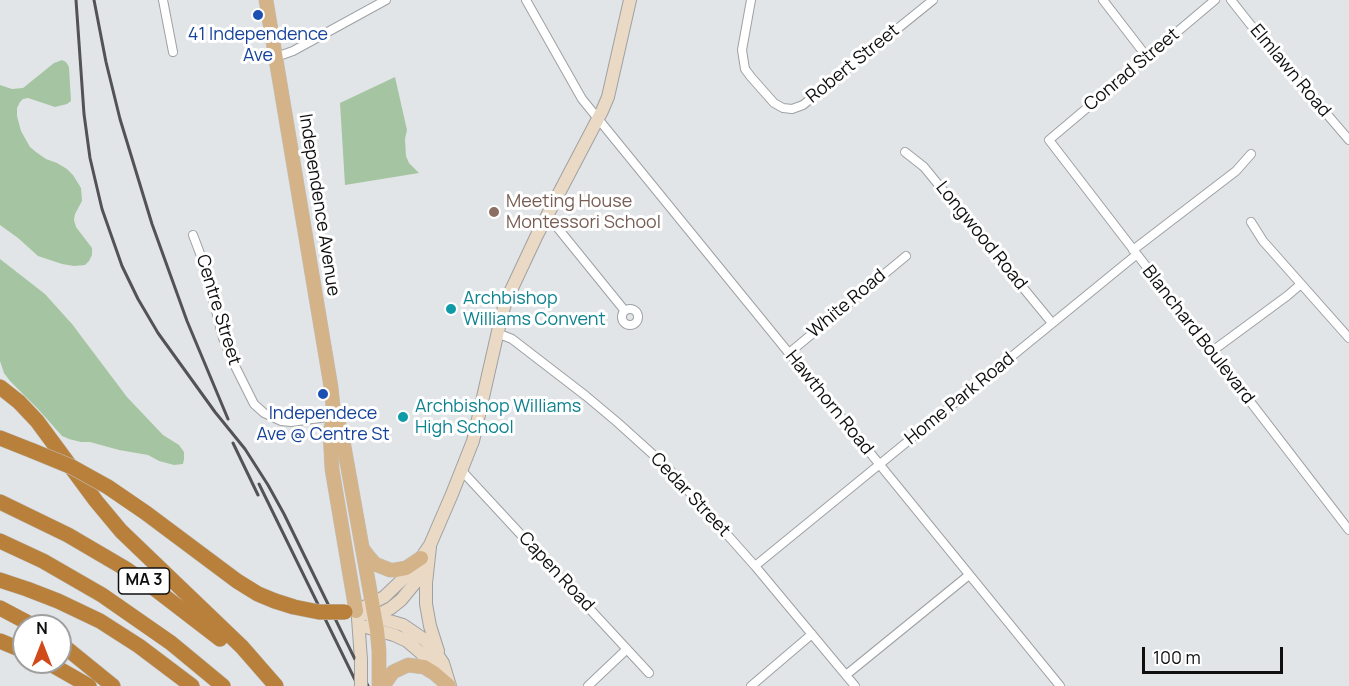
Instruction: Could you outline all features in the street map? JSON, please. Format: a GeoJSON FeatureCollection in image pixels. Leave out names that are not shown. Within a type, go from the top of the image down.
{"type":"FeatureCollection","features":[{"type":"Feature","properties":{"kind":"highway"},"geometry":{"type":"LineString","coordinates":[[0,387],[38,421],[102,509],[121,531],[242,647],[276,686]]}},
{"type":"Feature","properties":{"kind":"highway"},"geometry":{"type":"LineString","coordinates":[[0,439],[72,467],[108,487],[258,594],[294,607],[354,616]]}},
{"type":"Feature","properties":{"kind":"highway","name":"MA 3"},"geometry":{"type":"LineString","coordinates":[[0,502],[84,544],[156,589],[217,637],[270,686]]}},
{"type":"Feature","properties":{"kind":"highway","name":"MA 3"},"geometry":{"type":"LineString","coordinates":[[0,541],[43,561],[102,595],[178,649],[223,686]]}},
{"type":"Feature","properties":{"kind":"highway"},"geometry":{"type":"LineString","coordinates":[[0,580],[58,601],[100,621],[139,646],[192,686]]}},
{"type":"Feature","properties":{"kind":"highway"},"geometry":{"type":"LineString","coordinates":[[72,653],[113,686]]}},
{"type":"Feature","properties":{"kind":"highway"},"geometry":{"type":"LineString","coordinates":[[68,674],[89,686]]}},
{"type":"Feature","properties":{"kind":"main road","name":"Independence Avenue"},"geometry":{"type":"LineString","coordinates":[[266,0],[331,387],[334,416],[330,432],[332,469],[354,616]]}},
{"type":"Feature","properties":{"kind":"main road","name":"Independence Avenue"},"geometry":{"type":"LineString","coordinates":[[334,416],[342,435],[375,617],[381,686]]}},
{"type":"Feature","properties":{"kind":"main road"},"geometry":{"type":"LineString","coordinates":[[361,543],[371,560],[385,568],[400,570],[411,566],[421,558]]}},
{"type":"Feature","properties":{"kind":"main road"},"geometry":{"type":"LineString","coordinates":[[381,686],[393,672],[408,665],[424,667],[450,686]]}},
{"type":"Feature","properties":{"kind":"street"},"geometry":{"type":"LineString","coordinates":[[160,0],[173,52]]}},
{"type":"Feature","properties":{"kind":"street"},"geometry":{"type":"LineString","coordinates":[[276,57],[293,51],[386,0]]}},
{"type":"Feature","properties":{"kind":"street","name":"Hawthorn Road"},"geometry":{"type":"LineString","coordinates":[[526,0],[576,90],[598,119],[1060,686]]}},
{"type":"Feature","properties":{"kind":"street"},"geometry":{"type":"LineString","coordinates":[[375,617],[396,604],[412,589],[421,572],[430,545],[462,471],[475,431],[507,298],[608,96],[630,0]]}},
{"type":"Feature","properties":{"kind":"street","name":"Robert Street"},"geometry":{"type":"LineString","coordinates":[[751,0],[742,50],[745,69],[774,103],[783,108],[792,109],[803,105],[933,0]]}},
{"type":"Feature","properties":{"kind":"street"},"geometry":{"type":"LineString","coordinates":[[1103,0],[1147,57]]}},
{"type":"Feature","properties":{"kind":"street","name":"Conrad Street"},"geometry":{"type":"LineString","coordinates":[[1049,140],[1215,0]]}},
{"type":"Feature","properties":{"kind":"street","name":"Elmlawn Road"},"geometry":{"type":"LineString","coordinates":[[1231,0],[1349,140]]}},
{"type":"Feature","properties":{"kind":"street","name":"Blanchard Boulevard"},"geometry":{"type":"LineString","coordinates":[[1049,140],[1349,530]]}},
{"type":"Feature","properties":{"kind":"street","name":"Longwood Road"},"geometry":{"type":"LineString","coordinates":[[905,152],[924,167],[1052,323]]}},
{"type":"Feature","properties":{"kind":"street","name":"Home Park Road"},"geometry":{"type":"LineString","coordinates":[[755,566],[1236,171],[1251,154]]}},
{"type":"Feature","properties":{"kind":"street"},"geometry":{"type":"LineString","coordinates":[[548,216],[625,311]]}},
{"type":"Feature","properties":{"kind":"street"},"geometry":{"type":"LineString","coordinates":[[1251,222],[1263,241],[1349,338]]}},
{"type":"Feature","properties":{"kind":"street","name":"Centre Street"},"geometry":{"type":"LineString","coordinates":[[193,235],[204,264],[220,330],[254,404],[268,416],[281,421],[291,422],[334,416]]}},
{"type":"Feature","properties":{"kind":"street","name":"White Road"},"geometry":{"type":"LineString","coordinates":[[789,352],[906,256]]}},
{"type":"Feature","properties":{"kind":"street"},"geometry":{"type":"LineString","coordinates":[[1211,352],[1301,284]]}},
{"type":"Feature","properties":{"kind":"street","name":"Cedar Street"},"geometry":{"type":"LineString","coordinates":[[497,333],[512,339],[586,396],[643,445],[682,483],[855,686]]}},
{"type":"Feature","properties":{"kind":"street","name":"Capen Road"},"geometry":{"type":"LineString","coordinates":[[462,471],[649,673]]}},
{"type":"Feature","properties":{"kind":"street"},"geometry":{"type":"LineString","coordinates":[[375,617],[392,591],[430,545]]}},
{"type":"Feature","properties":{"kind":"street"},"geometry":{"type":"LineString","coordinates":[[430,545],[426,583],[427,612],[433,639],[450,686]]}},
{"type":"Feature","properties":{"kind":"street"},"geometry":{"type":"LineString","coordinates":[[846,675],[969,575]]}},
{"type":"Feature","properties":{"kind":"street"},"geometry":{"type":"LineString","coordinates":[[361,686],[361,660],[354,616],[375,617],[397,622],[430,645],[442,663]]}},
{"type":"Feature","properties":{"kind":"street"},"geometry":{"type":"LineString","coordinates":[[375,617],[421,653],[450,686]]}},
{"type":"Feature","properties":{"kind":"street"},"geometry":{"type":"LineString","coordinates":[[752,686],[812,634]]}},
{"type":"Feature","properties":{"kind":"street"},"geometry":{"type":"LineString","coordinates":[[588,686],[627,649]]}},
{"type":"Feature","properties":{"kind":"green space"},"geometry":{"type":"Polygon","coordinates":[[[62,60],[69,67],[71,101],[55,107],[28,98],[23,99],[17,108],[17,116],[21,131],[30,147],[46,159],[67,169],[81,188],[82,201],[74,220],[76,227],[92,248],[92,255],[85,265],[74,266],[38,256],[0,225],[0,85],[12,89],[23,88],[54,63],[62,60]]]}},
{"type":"Feature","properties":{"kind":"green space"},"geometry":{"type":"Polygon","coordinates":[[[395,77],[407,130],[406,156],[409,163],[419,173],[345,185],[340,103],[395,77]]]}},
{"type":"Feature","properties":{"kind":"green space"},"geometry":{"type":"Polygon","coordinates":[[[0,259],[45,294],[72,324],[127,397],[163,435],[179,445],[184,452],[183,464],[174,465],[148,455],[62,436],[10,381],[0,361],[0,259]]]}},
{"type":"Feature","properties":{"kind":"railway"},"geometry":{"type":"LineString","coordinates":[[76,0],[84,114],[90,158],[102,209],[122,266],[158,333],[245,449],[268,485],[368,686]]}},
{"type":"Feature","properties":{"kind":"railway"},"geometry":{"type":"LineString","coordinates":[[94,0],[120,119],[152,224],[187,321],[228,419]]}},
{"type":"Feature","properties":{"kind":"railway"},"geometry":{"type":"LineString","coordinates":[[233,443],[258,495]]}},
{"type":"Feature","properties":{"kind":"railway"},"geometry":{"type":"LineString","coordinates":[[259,484],[358,686]]}},
{"type":"Feature","properties":{"kind":"place","name":"41 Independence Ave"},"geometry":{"type":"Point","coordinates":[258,15]}},
{"type":"Feature","properties":{"kind":"place","name":"Meeting House Montessori School"},"geometry":{"type":"Point","coordinates":[494,212]}},
{"type":"Feature","properties":{"kind":"place","name":"Archbishop Williams Convent"},"geometry":{"type":"Point","coordinates":[451,309]}},
{"type":"Feature","properties":{"kind":"place","name":"Independece Ave @ Centre St"},"geometry":{"type":"Point","coordinates":[323,394]}},
{"type":"Feature","properties":{"kind":"place","name":"Archbishop Williams High School"},"geometry":{"type":"Point","coordinates":[403,417]}}]}
